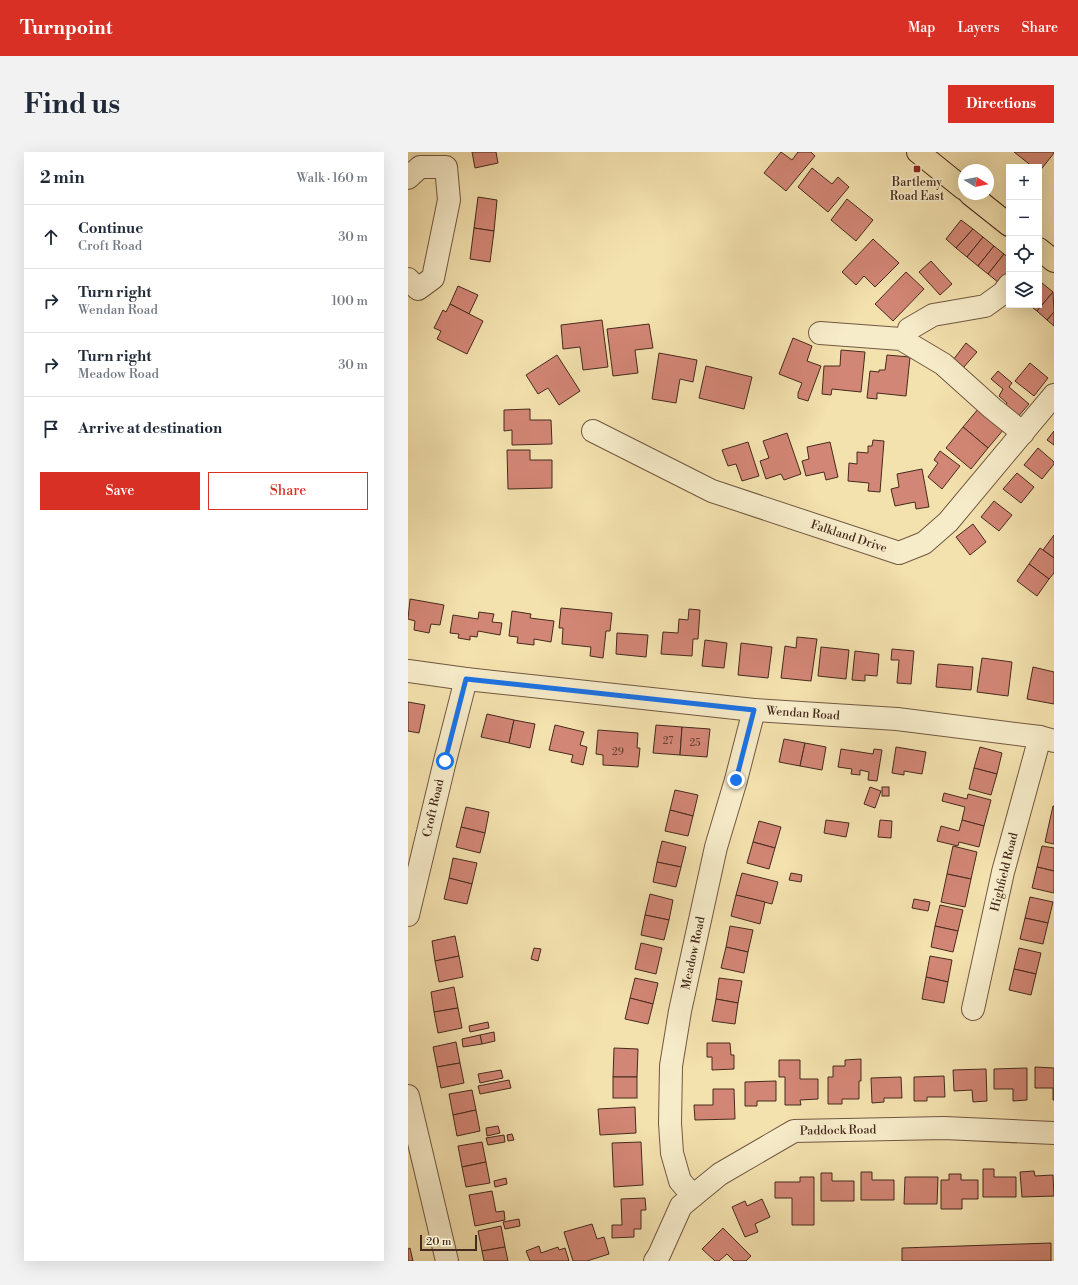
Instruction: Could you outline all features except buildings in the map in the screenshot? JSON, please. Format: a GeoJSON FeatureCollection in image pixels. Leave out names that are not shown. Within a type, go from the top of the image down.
{"type":"FeatureCollection","features":[{"type":"Feature","properties":{"kind":"main road"},"geometry":{"type":"LineString","coordinates":[[918,152],[958,184]]}},
{"type":"Feature","properties":{"kind":"main road"},"geometry":{"type":"LineString","coordinates":[[978,200],[1006,223]]}},
{"type":"Feature","properties":{"kind":"main road"},"geometry":{"type":"LineString","coordinates":[[1042,251],[1054,261]]}},
{"type":"Feature","properties":{"kind":"street"},"geometry":{"type":"LineString","coordinates":[[408,178],[420,168],[445,159],[449,200],[433,278],[418,289],[408,279]]}},
{"type":"Feature","properties":{"kind":"street"},"geometry":{"type":"LineString","coordinates":[[909,329],[933,314],[985,306],[1003,293],[1006,289]]}},
{"type":"Feature","properties":{"kind":"street"},"geometry":{"type":"LineString","coordinates":[[820,333],[901,339],[943,364],[992,408],[1023,433]]}},
{"type":"Feature","properties":{"kind":"street","name":"Falkland Drive"},"geometry":{"type":"LineString","coordinates":[[593,432],[712,491],[899,553],[924,543],[948,522],[1054,395]]}},
{"type":"Feature","properties":{"kind":"street","name":"Wendan Road"},"geometry":{"type":"LineString","coordinates":[[408,671],[466,679],[754,710],[897,719],[1047,739]]}},
{"type":"Feature","properties":{"kind":"street","name":"Croft Road"},"geometry":{"type":"LineString","coordinates":[[408,914],[466,679]]}},
{"type":"Feature","properties":{"kind":"street","name":"Meadow Road"},"geometry":{"type":"LineString","coordinates":[[693,1196],[680,1181],[672,1153],[670,1123],[671,1066],[680,1011],[692,963],[716,847],[736,780],[754,710]]}},
{"type":"Feature","properties":{"kind":"street","name":"Highfield Road"},"geometry":{"type":"LineString","coordinates":[[973,1009],[1003,872],[1047,739]]}},
{"type":"Feature","properties":{"kind":"street"},"geometry":{"type":"LineString","coordinates":[[408,1096],[447,1261]]}},
{"type":"Feature","properties":{"kind":"street","name":"Paddock Road"},"geometry":{"type":"LineString","coordinates":[[655,1261],[681,1206],[720,1174],[794,1131],[944,1128],[1054,1133]]}},
{"type":"Feature","properties":{"kind":"place","name":"Bartlemy Road East"},"geometry":{"type":"Point","coordinates":[917,169]}},
{"type":"Feature","properties":{"kind":"route"},"geometry":{"type":"LineString","coordinates":[[445,761],[466,679],[754,710],[736,780]]}}]}
